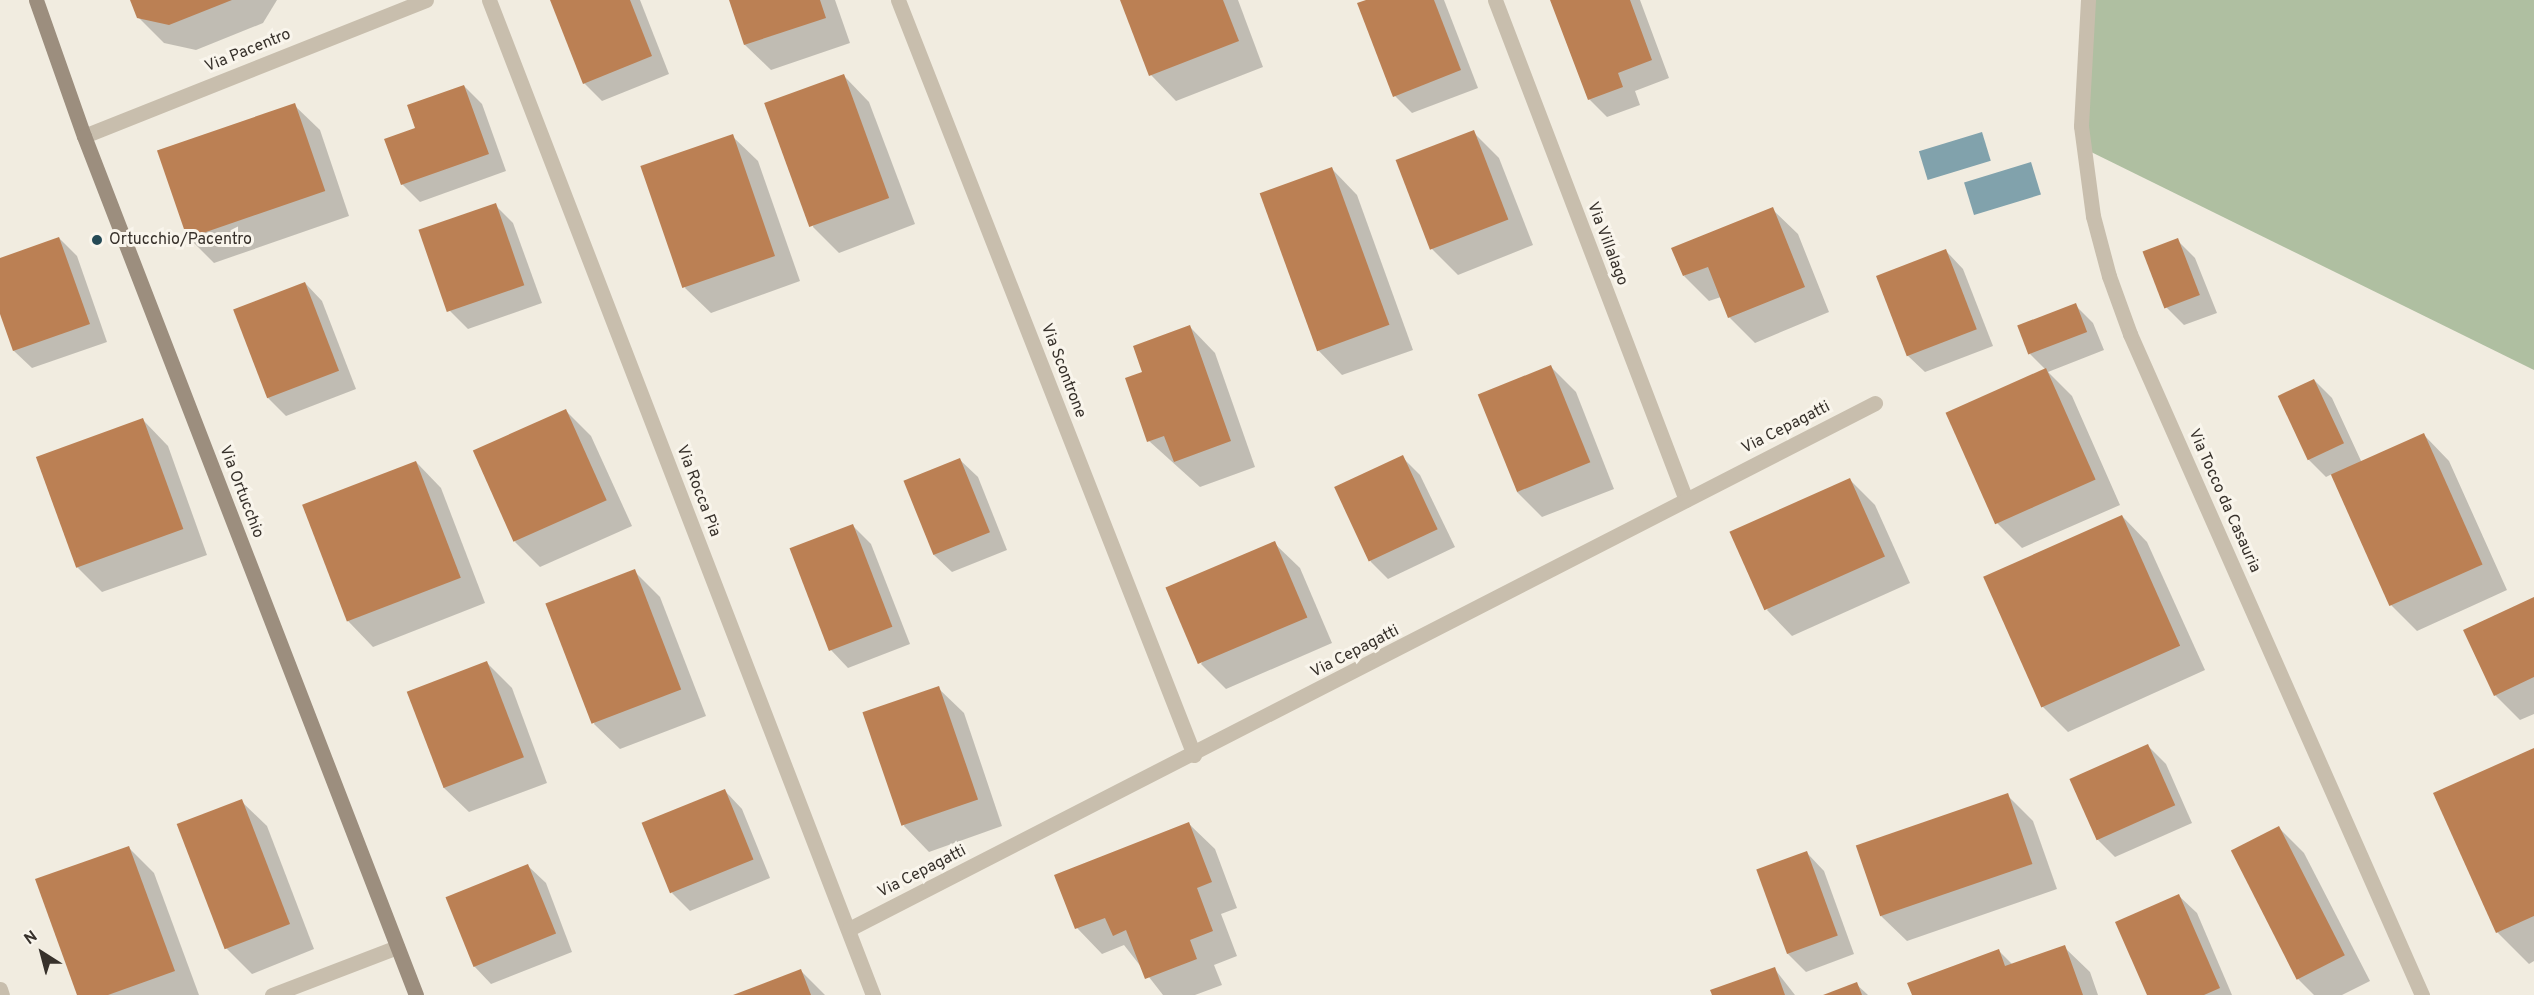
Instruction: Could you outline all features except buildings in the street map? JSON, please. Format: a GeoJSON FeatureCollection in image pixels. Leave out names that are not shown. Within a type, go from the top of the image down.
{"type":"FeatureCollection","features":[{"type":"Feature","properties":{"kind":"street","name":"Via Ortucchio"},"geometry":{"type":"LineString","coordinates":[[36,0],[84,136],[416,995]]}},
{"type":"Feature","properties":{"kind":"street","name":"Via Pacentro"},"geometry":{"type":"LineString","coordinates":[[84,136],[426,0]]}},
{"type":"Feature","properties":{"kind":"street","name":"Via Rocca Pia"},"geometry":{"type":"LineString","coordinates":[[489,0],[873,995]]}},
{"type":"Feature","properties":{"kind":"street","name":"Via Scontrone"},"geometry":{"type":"LineString","coordinates":[[898,0],[1194,755]]}},
{"type":"Feature","properties":{"kind":"street","name":"Via Villalago"},"geometry":{"type":"LineString","coordinates":[[1495,0],[1686,500]]}},
{"type":"Feature","properties":{"kind":"street","name":"Via Tocco da Casauria"},"geometry":{"type":"LineString","coordinates":[[2088,0],[2081,126],[2093,216],[2109,276],[2130,334],[2422,995]]}},
{"type":"Feature","properties":{"kind":"street","name":"Via Cepagatti"},"geometry":{"type":"LineString","coordinates":[[849,929],[1194,755],[1875,403]]}},
{"type":"Feature","properties":{"kind":"street"},"geometry":{"type":"LineString","coordinates":[[272,995],[397,947]]}},
{"type":"Feature","properties":{"kind":"street"},"geometry":{"type":"LineString","coordinates":[[0,989],[3,995]]}},
{"type":"Feature","properties":{"kind":"green space"},"geometry":{"type":"Polygon","coordinates":[[[2091,0],[2534,0],[2534,370],[2083,148],[2091,0]]]}},
{"type":"Feature","properties":{"kind":"water"},"geometry":{"type":"Polygon","coordinates":[[[1982,132],[1991,161],[1928,180],[1919,151],[1982,132]]]}},
{"type":"Feature","properties":{"kind":"water"},"geometry":{"type":"Polygon","coordinates":[[[2031,162],[2041,195],[1974,215],[1964,182],[2031,162]]]}},
{"type":"Feature","properties":{"kind":"place","name":"Ortucchio/Pacentro"},"geometry":{"type":"Point","coordinates":[97,240]}}]}
